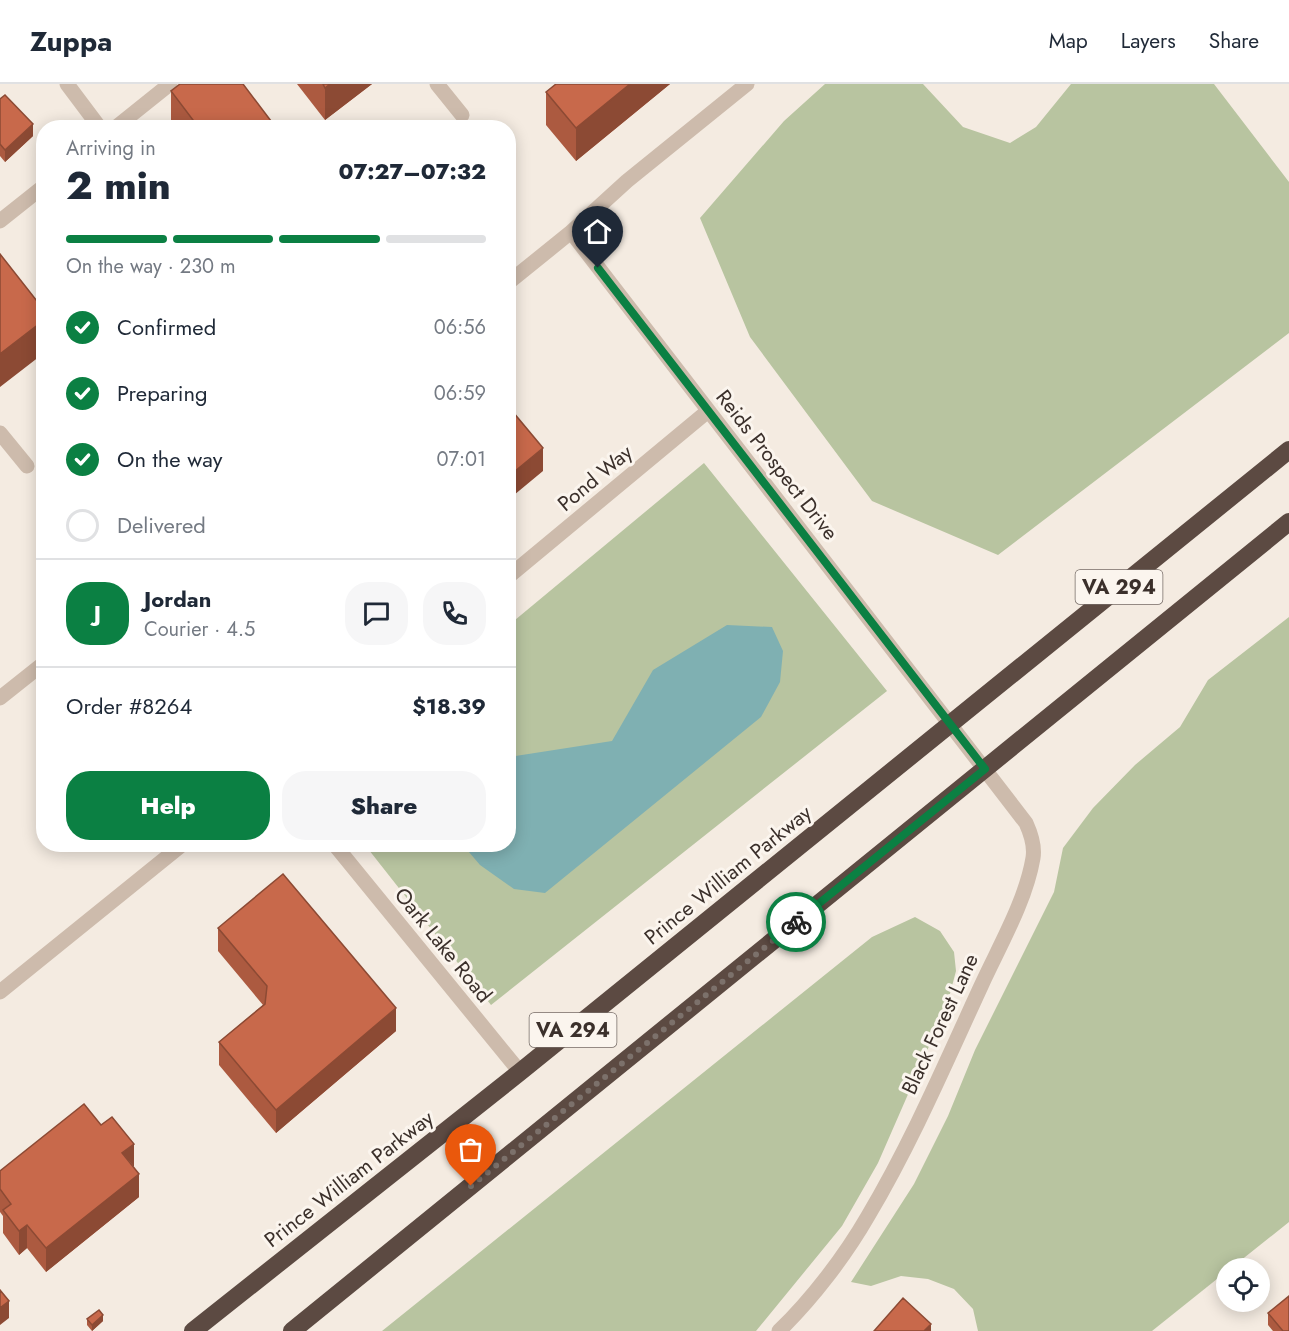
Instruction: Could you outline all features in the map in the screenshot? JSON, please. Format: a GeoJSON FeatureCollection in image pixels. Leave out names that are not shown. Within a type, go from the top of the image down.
{"type":"FeatureCollection","features":[{"type":"Feature","properties":{"kind":"highway","name":"Prince William Parkway"},"geometry":{"type":"LineString","coordinates":[[193,1331],[520,1072],[1289,450]]}},
{"type":"Feature","properties":{"kind":"highway","name":"VA 294"},"geometry":{"type":"LineString","coordinates":[[292,1331],[1289,522]]}},
{"type":"Feature","properties":{"kind":"street"},"geometry":{"type":"LineString","coordinates":[[67,84],[94,120]]}},
{"type":"Feature","properties":{"kind":"street"},"geometry":{"type":"LineString","coordinates":[[126,120],[170,84]]}},
{"type":"Feature","properties":{"kind":"street"},"geometry":{"type":"LineString","coordinates":[[437,84],[462,115]]}},
{"type":"Feature","properties":{"kind":"street"},"geometry":{"type":"LineString","coordinates":[[516,277],[740,86]]}},
{"type":"Feature","properties":{"kind":"street"},"geometry":{"type":"LineString","coordinates":[[0,221],[36,192]]}},
{"type":"Feature","properties":{"kind":"street","name":"Reids Prospect Drive"},"geometry":{"type":"LineString","coordinates":[[571,232],[950,724]]}},
{"type":"Feature","properties":{"kind":"street","name":"Pond Way"},"geometry":{"type":"LineString","coordinates":[[516,569],[708,411]]}},
{"type":"Feature","properties":{"kind":"street"},"geometry":{"type":"LineString","coordinates":[[0,433],[27,466]]}},
{"type":"Feature","properties":{"kind":"street"},"geometry":{"type":"LineString","coordinates":[[0,698],[36,669]]}},
{"type":"Feature","properties":{"kind":"street","name":"Black Forest Lane"},"geometry":{"type":"LineString","coordinates":[[779,1331],[832,1268],[872,1209],[927,1103],[1022,893],[1033,855],[1030,831],[1026,823],[950,724]]}},
{"type":"Feature","properties":{"kind":"street"},"geometry":{"type":"LineString","coordinates":[[0,992],[173,852]]}},
{"type":"Feature","properties":{"kind":"street","name":"Oark Lake Road"},"geometry":{"type":"LineString","coordinates":[[341,852],[520,1072]]}},
{"type":"Feature","properties":{"kind":"green space"},"geometry":{"type":"Polygon","coordinates":[[[825,84],[923,84],[963,127],[1010,143],[1036,127],[1071,84],[1214,84],[1289,182],[1289,333],[998,555],[872,501],[750,337],[700,218],[784,121],[825,84]]]}},
{"type":"Feature","properties":{"kind":"green space"},"geometry":{"type":"Polygon","coordinates":[[[704,463],[887,691],[491,1005],[371,852],[516,852],[516,619],[704,463]]]}},
{"type":"Feature","properties":{"kind":"green space"},"geometry":{"type":"Polygon","coordinates":[[[1289,617],[1289,1222],[1244,1258],[1216,1258],[1216,1280],[1152,1331],[978,1331],[973,1309],[954,1289],[928,1279],[901,1276],[871,1286],[851,1282],[914,1184],[948,1116],[975,1050],[1054,892],[1063,848],[1093,808],[1135,765],[1180,727],[1208,680],[1289,617]]]}},
{"type":"Feature","properties":{"kind":"green space"},"geometry":{"type":"Polygon","coordinates":[[[915,917],[940,931],[954,952],[956,971],[947,1005],[878,1163],[842,1226],[756,1331],[382,1331],[872,937],[915,917]]]}},
{"type":"Feature","properties":{"kind":"water"},"geometry":{"type":"Polygon","coordinates":[[[727,625],[772,627],[783,651],[780,682],[761,717],[545,893],[514,889],[480,865],[469,852],[516,852],[516,756],[612,741],[653,670],[727,625]]]}},
{"type":"Feature","properties":{"kind":"building"},"geometry":{"type":"Polygon","coordinates":[[[180,84],[243,84],[270,120],[193,120],[171,91],[180,84]]]}},
{"type":"Feature","properties":{"kind":"building"},"geometry":{"type":"Polygon","coordinates":[[[556,84],[630,84],[576,128],[546,92],[556,84]]]}},
{"type":"Feature","properties":{"kind":"building"},"geometry":{"type":"Polygon","coordinates":[[[5,95],[33,124],[5,150],[0,144],[0,99],[5,95]]]}},
{"type":"Feature","properties":{"kind":"building"},"geometry":{"type":"Polygon","coordinates":[[[0,254],[36,300],[36,326],[0,354],[0,254]]]}},
{"type":"Feature","properties":{"kind":"building"},"geometry":{"type":"Polygon","coordinates":[[[516,416],[543,448],[516,470],[516,416]]]}},
{"type":"Feature","properties":{"kind":"building"},"geometry":{"type":"Polygon","coordinates":[[[283,874],[396,1008],[276,1110],[219,1042],[265,1004],[267,986],[218,928],[283,874]]]}},
{"type":"Feature","properties":{"kind":"building"},"geometry":{"type":"Polygon","coordinates":[[[84,1104],[101,1125],[112,1117],[134,1144],[122,1153],[139,1174],[46,1248],[27,1225],[19,1231],[3,1210],[11,1204],[0,1189],[0,1171],[84,1104]]]}},
{"type":"Feature","properties":{"kind":"building"},"geometry":{"type":"Polygon","coordinates":[[[0,1290],[9,1301],[0,1308],[0,1290]]]}},
{"type":"Feature","properties":{"kind":"building"},"geometry":{"type":"Polygon","coordinates":[[[1289,1296],[1289,1331],[1283,1331],[1268,1313],[1289,1296]]]}},
{"type":"Feature","properties":{"kind":"building"},"geometry":{"type":"Polygon","coordinates":[[[903,1298],[931,1324],[924,1331],[874,1331],[903,1298]]]}},
{"type":"Feature","properties":{"kind":"building"},"geometry":{"type":"Polygon","coordinates":[[[99,1310],[103,1315],[92,1325],[87,1319],[99,1310]]]}},
{"type":"Feature","properties":{"kind":"way so far"},"geometry":{"type":"LineString","coordinates":[[471,1186],[796,922]]}},
{"type":"Feature","properties":{"kind":"route"},"geometry":{"type":"LineString","coordinates":[[598,268],[985,769],[796,922]]}}]}
